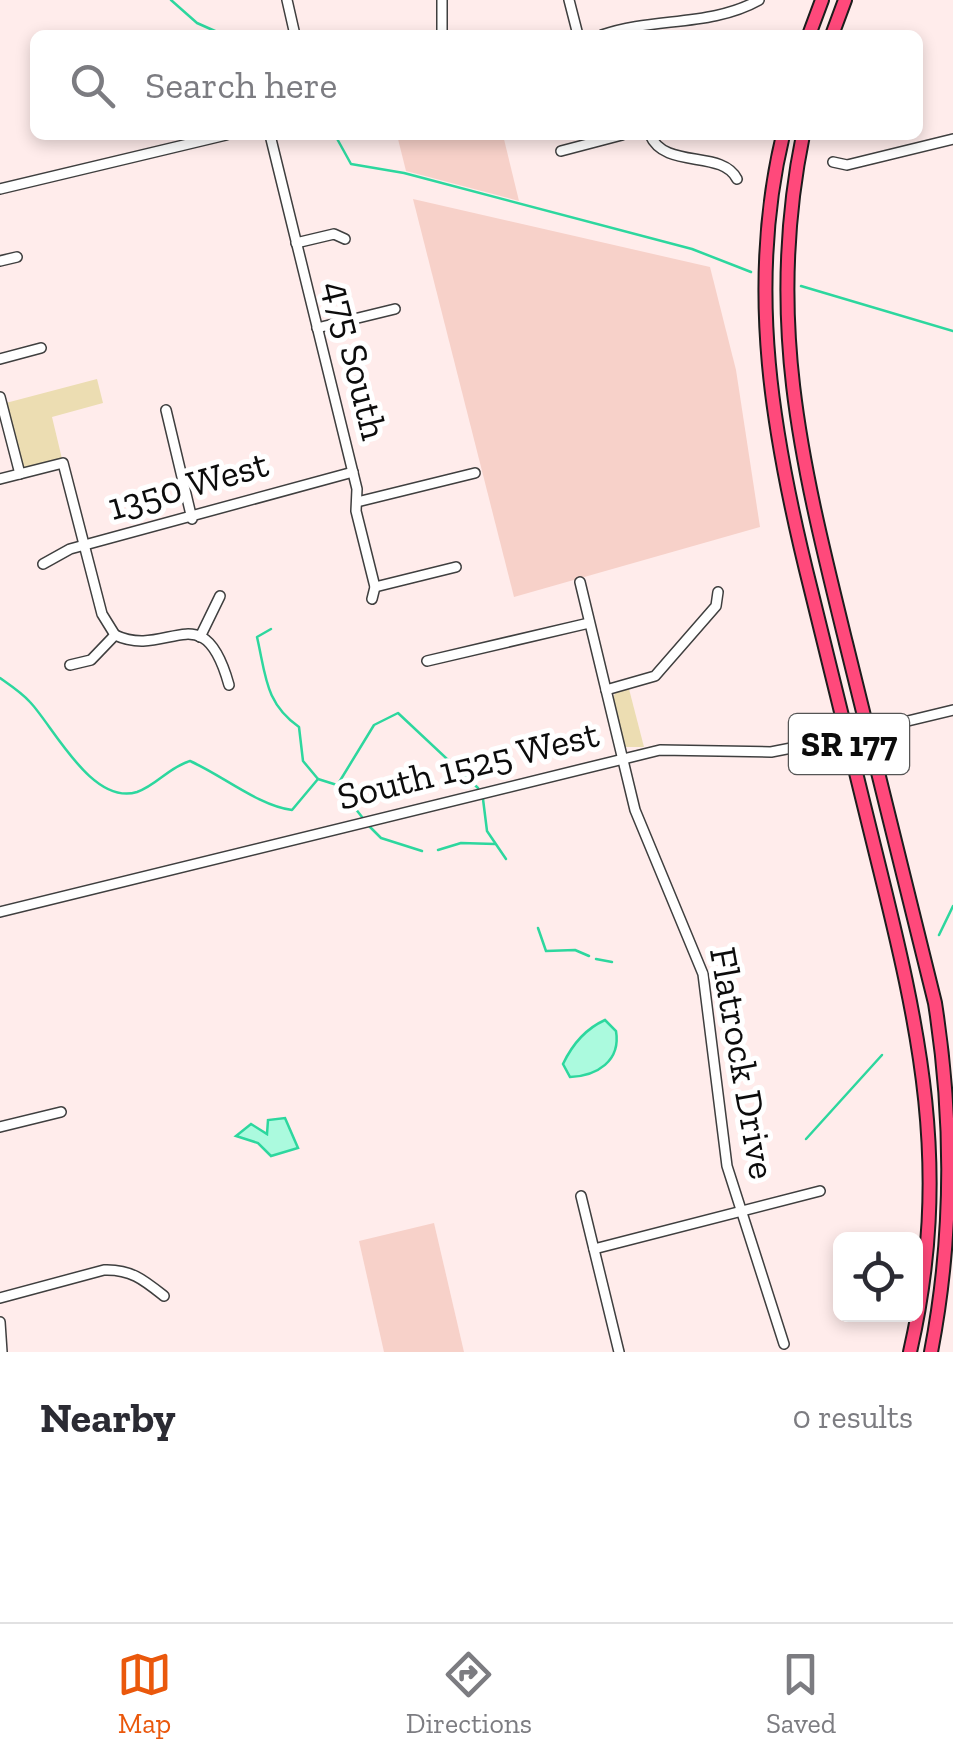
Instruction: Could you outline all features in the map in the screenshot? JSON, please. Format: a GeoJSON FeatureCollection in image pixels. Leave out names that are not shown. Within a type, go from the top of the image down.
{"type":"FeatureCollection","features":[{"type":"Feature","properties":{"kind":"highway"},"geometry":{"type":"LineString","coordinates":[[811,30],[822,0]]}},
{"type":"Feature","properties":{"kind":"highway"},"geometry":{"type":"LineString","coordinates":[[834,30],[845,0]]}},
{"type":"Feature","properties":{"kind":"highway","name":"SR 177"},"geometry":{"type":"LineString","coordinates":[[781,140],[765,272],[766,350],[775,431],[912,1001],[928,1098],[929,1230],[910,1352]]}},
{"type":"Feature","properties":{"kind":"highway","name":"SR 177"},"geometry":{"type":"LineString","coordinates":[[803,140],[786,273],[787,348],[796,429],[930,982],[945,1069],[950,1227],[931,1352]]}},
{"type":"Feature","properties":{"kind":"street"},"geometry":{"type":"LineString","coordinates":[[287,0],[295,30]]}},
{"type":"Feature","properties":{"kind":"street"},"geometry":{"type":"LineString","coordinates":[[442,0],[442,30]]}},
{"type":"Feature","properties":{"kind":"street"},"geometry":{"type":"LineString","coordinates":[[569,0],[577,30]]}},
{"type":"Feature","properties":{"kind":"street"},"geometry":{"type":"LineString","coordinates":[[637,30],[720,15],[759,0]]}},
{"type":"Feature","properties":{"kind":"street"},"geometry":{"type":"LineString","coordinates":[[833,162],[847,166],[953,139]]}},
{"type":"Feature","properties":{"kind":"street"},"geometry":{"type":"LineString","coordinates":[[0,190],[205,140]]}},
{"type":"Feature","properties":{"kind":"street","name":"475 South"},"geometry":{"type":"LineString","coordinates":[[271,140],[353,472],[375,587],[372,599]]}},
{"type":"Feature","properties":{"kind":"street"},"geometry":{"type":"LineString","coordinates":[[561,151],[603,140]]}},
{"type":"Feature","properties":{"kind":"street"},"geometry":{"type":"LineString","coordinates":[[652,140],[655,147],[730,169],[738,179]]}},
{"type":"Feature","properties":{"kind":"street"},"geometry":{"type":"LineString","coordinates":[[296,243],[334,234],[345,239]]}},
{"type":"Feature","properties":{"kind":"street"},"geometry":{"type":"LineString","coordinates":[[0,262],[18,257]]}},
{"type":"Feature","properties":{"kind":"street"},"geometry":{"type":"LineString","coordinates":[[317,328],[394,309]]}},
{"type":"Feature","properties":{"kind":"street"},"geometry":{"type":"LineString","coordinates":[[0,359],[41,348]]}},
{"type":"Feature","properties":{"kind":"street"},"geometry":{"type":"LineString","coordinates":[[0,397],[20,474]]}},
{"type":"Feature","properties":{"kind":"street"},"geometry":{"type":"LineString","coordinates":[[166,410],[192,518]]}},
{"type":"Feature","properties":{"kind":"street"},"geometry":{"type":"LineString","coordinates":[[0,479],[63,462],[102,614],[116,635],[139,642],[176,634],[200,638],[220,654],[229,685]]}},
{"type":"Feature","properties":{"kind":"street","name":"1350 West"},"geometry":{"type":"LineString","coordinates":[[43,564],[84,546],[353,472]]}},
{"type":"Feature","properties":{"kind":"street"},"geometry":{"type":"LineString","coordinates":[[357,502],[476,473]]}},
{"type":"Feature","properties":{"kind":"street"},"geometry":{"type":"LineString","coordinates":[[375,587],[456,567]]}},
{"type":"Feature","properties":{"kind":"street","name":"Flatrock Drive"},"geometry":{"type":"LineString","coordinates":[[580,582],[638,820],[704,974],[724,1153],[784,1344]]}},
{"type":"Feature","properties":{"kind":"street"},"geometry":{"type":"LineString","coordinates":[[606,690],[658,673],[716,606],[718,592]]}},
{"type":"Feature","properties":{"kind":"street"},"geometry":{"type":"LineString","coordinates":[[200,638],[220,596]]}},
{"type":"Feature","properties":{"kind":"street"},"geometry":{"type":"LineString","coordinates":[[427,661],[590,623]]}},
{"type":"Feature","properties":{"kind":"street"},"geometry":{"type":"LineString","coordinates":[[70,665],[91,660],[116,635]]}},
{"type":"Feature","properties":{"kind":"street","name":"South 1525 West"},"geometry":{"type":"LineString","coordinates":[[0,912],[678,747],[771,752],[953,710]]}},
{"type":"Feature","properties":{"kind":"street"},"geometry":{"type":"LineString","coordinates":[[0,1128],[61,1112]]}},
{"type":"Feature","properties":{"kind":"street"},"geometry":{"type":"LineString","coordinates":[[594,1249],[820,1191]]}},
{"type":"Feature","properties":{"kind":"street"},"geometry":{"type":"LineString","coordinates":[[581,1196],[619,1352]]}},
{"type":"Feature","properties":{"kind":"street"},"geometry":{"type":"LineString","coordinates":[[0,1298],[104,1270],[137,1274],[164,1296]]}},
{"type":"Feature","properties":{"kind":"street"},"geometry":{"type":"LineString","coordinates":[[0,1322],[2,1352]]}},
{"type":"Feature","properties":{"kind":"shaded area"},"geometry":{"type":"Polygon","coordinates":[[[398,140],[504,140],[519,201],[406,171],[398,140]]]}},
{"type":"Feature","properties":{"kind":"shaded area"},"geometry":{"type":"Polygon","coordinates":[[[413,199],[710,267],[736,370],[760,527],[514,597],[413,199]]]}},
{"type":"Feature","properties":{"kind":"shaded area"},"geometry":{"type":"Polygon","coordinates":[[[97,379],[103,403],[52,417],[63,463],[20,474],[2,404],[97,379]]]}},
{"type":"Feature","properties":{"kind":"shaded area"},"geometry":{"type":"Polygon","coordinates":[[[629,689],[644,747],[624,747],[612,699],[616,692],[629,689]]]}},
{"type":"Feature","properties":{"kind":"shaded area"},"geometry":{"type":"Polygon","coordinates":[[[605,1020],[616,1031],[611,1058],[598,1070],[570,1077],[563,1064],[571,1050],[585,1033],[605,1020]]]}},
{"type":"Feature","properties":{"kind":"shaded area"},"geometry":{"type":"Polygon","coordinates":[[[285,1118],[298,1148],[271,1156],[258,1143],[236,1136],[251,1124],[267,1134],[268,1120],[285,1118]]]}},
{"type":"Feature","properties":{"kind":"shaded area"},"geometry":{"type":"Polygon","coordinates":[[[434,1223],[464,1352],[384,1352],[359,1241],[434,1223]]]}},
{"type":"Feature","properties":{"kind":"waterway"},"geometry":{"type":"LineString","coordinates":[[171,0],[197,23],[213,30]]}},
{"type":"Feature","properties":{"kind":"waterway"},"geometry":{"type":"LineString","coordinates":[[338,140],[351,164],[404,173],[692,249],[751,272]]}},
{"type":"Feature","properties":{"kind":"waterway"},"geometry":{"type":"LineString","coordinates":[[801,286],[953,331]]}},
{"type":"Feature","properties":{"kind":"waterway"},"geometry":{"type":"LineString","coordinates":[[271,629],[257,637],[269,688],[279,708],[299,727],[303,761],[318,779]]}},
{"type":"Feature","properties":{"kind":"waterway"},"geometry":{"type":"LineString","coordinates":[[0,678],[27,699],[89,776],[120,793],[137,792],[190,761],[254,796],[292,810],[318,779],[337,785],[362,817]]}},
{"type":"Feature","properties":{"kind":"waterway"},"geometry":{"type":"LineString","coordinates":[[338,784],[374,725],[398,713],[478,788]]}},
{"type":"Feature","properties":{"kind":"waterway"},"geometry":{"type":"LineString","coordinates":[[483,799],[487,831],[506,859]]}},
{"type":"Feature","properties":{"kind":"waterway"},"geometry":{"type":"LineString","coordinates":[[369,826],[381,838],[422,851]]}},
{"type":"Feature","properties":{"kind":"waterway"},"geometry":{"type":"LineString","coordinates":[[438,850],[461,843],[495,844]]}},
{"type":"Feature","properties":{"kind":"waterway"},"geometry":{"type":"LineString","coordinates":[[939,935],[953,906]]}},
{"type":"Feature","properties":{"kind":"waterway"},"geometry":{"type":"LineString","coordinates":[[538,928],[546,951],[575,950],[589,956]]}},
{"type":"Feature","properties":{"kind":"waterway"},"geometry":{"type":"LineString","coordinates":[[596,959],[612,962]]}},
{"type":"Feature","properties":{"kind":"waterway"},"geometry":{"type":"LineString","coordinates":[[806,1139],[882,1055]]}}]}
